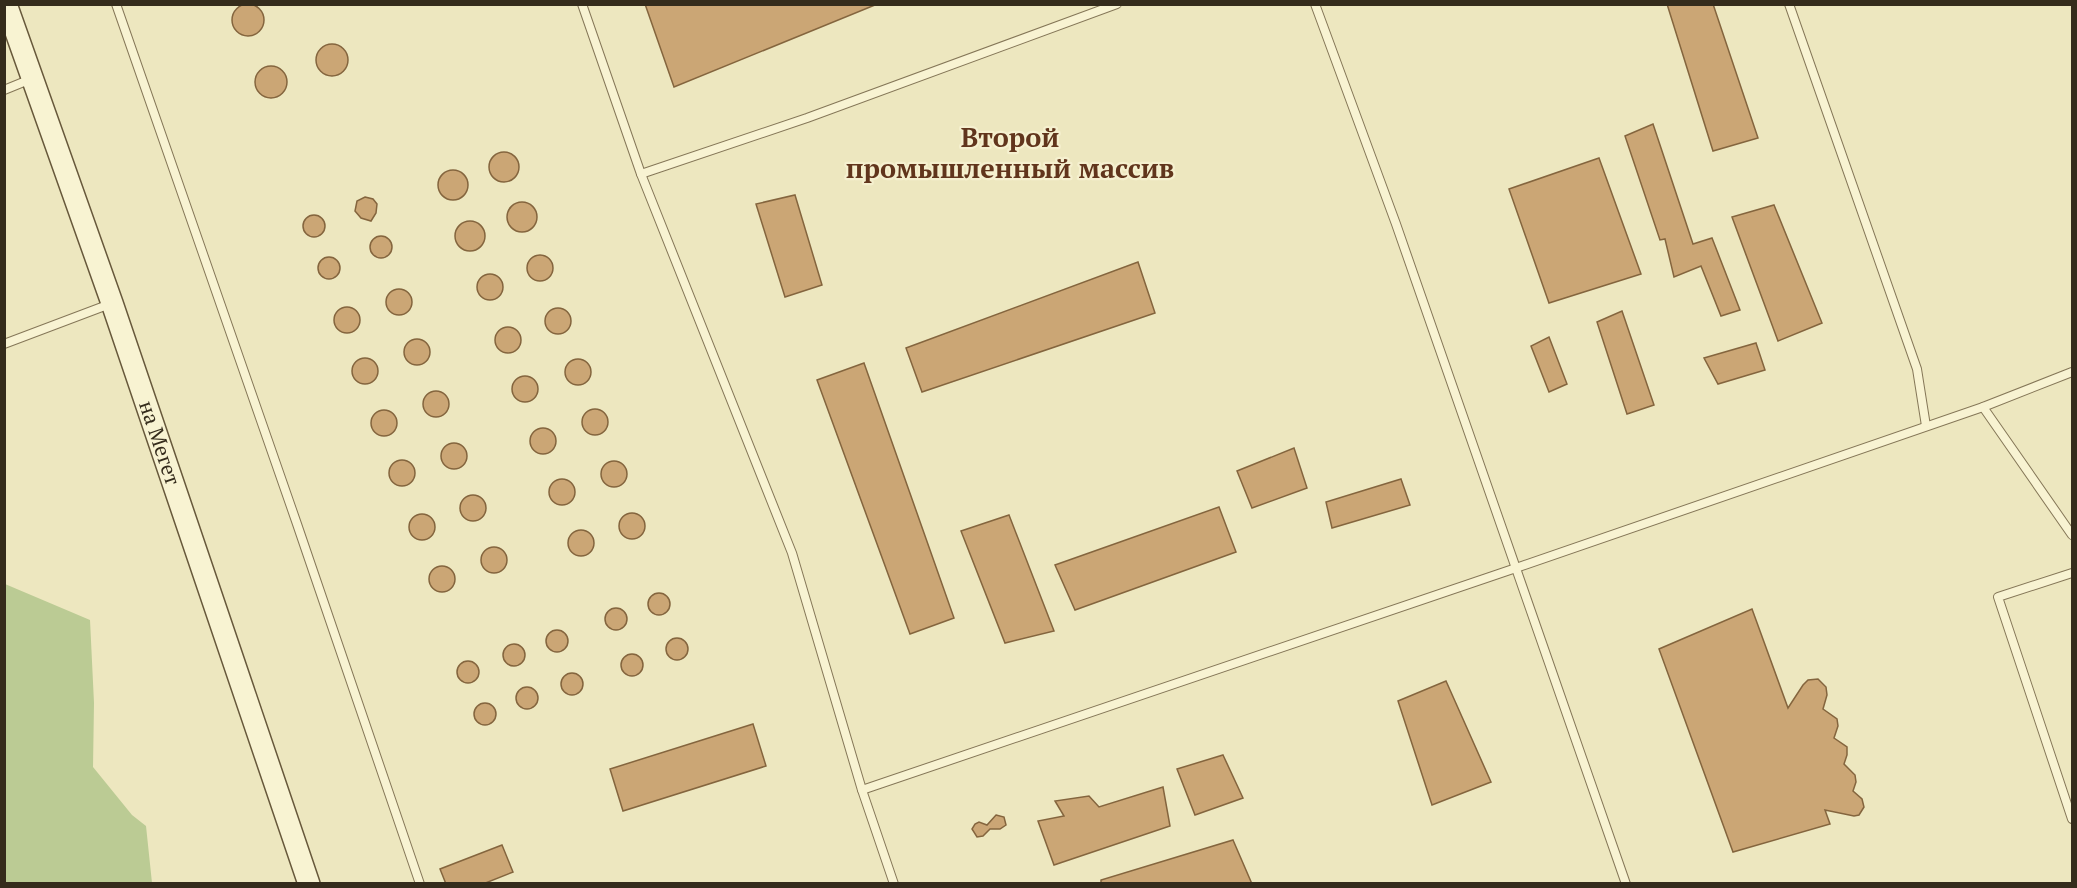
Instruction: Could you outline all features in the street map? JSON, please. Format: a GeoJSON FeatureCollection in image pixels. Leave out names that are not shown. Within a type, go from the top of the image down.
{"type":"FeatureCollection","features":[{"type":"Feature","properties":{"kind":"street","name":"на Мегет"},"geometry":{"type":"LineString","coordinates":[[6,4],[112,303],[309,884]]}},
{"type":"Feature","properties":{"kind":"lane"},"geometry":{"type":"LineString","coordinates":[[116,4],[290,501],[420,884]]}},
{"type":"Feature","properties":{"kind":"lane"},"geometry":{"type":"LineString","coordinates":[[582,4],[641,174],[792,552],[862,790],[894,884]]}},
{"type":"Feature","properties":{"kind":"lane"},"geometry":{"type":"LineString","coordinates":[[641,174],[807,118],[1117,4]]}},
{"type":"Feature","properties":{"kind":"lane"},"geometry":{"type":"LineString","coordinates":[[1315,4],[1396,224],[1626,884]]}},
{"type":"Feature","properties":{"kind":"lane"},"geometry":{"type":"LineString","coordinates":[[1788,4],[1917,369],[1926,426]]}},
{"type":"Feature","properties":{"kind":"lane"},"geometry":{"type":"LineString","coordinates":[[4,90],[33,79]]}},
{"type":"Feature","properties":{"kind":"lane"},"geometry":{"type":"LineString","coordinates":[[4,344],[112,303]]}},
{"type":"Feature","properties":{"kind":"lane"},"geometry":{"type":"LineString","coordinates":[[862,790],[1983,407],[2073,372]]}},
{"type":"Feature","properties":{"kind":"lane"},"geometry":{"type":"LineString","coordinates":[[1983,407],[2073,535]]}},
{"type":"Feature","properties":{"kind":"lane"},"geometry":{"type":"LineString","coordinates":[[2073,573],[1998,597],[2073,819]]}},
{"type":"Feature","properties":{"kind":"green space"},"geometry":{"type":"Polygon","coordinates":[[[5,584],[90,620],[94,703],[93,767],[132,815],[146,826],[152,883],[5,883],[5,584]]]}},
{"type":"Feature","properties":{"kind":"building"},"geometry":{"type":"Polygon","coordinates":[[[248,4],[259,9],[264,20],[259,31],[248,36],[237,31],[232,20],[237,9],[248,4]]]}},
{"type":"Feature","properties":{"kind":"building"},"geometry":{"type":"Polygon","coordinates":[[[645,4],[875,4],[875,5],[674,87],[645,4]]]}},
{"type":"Feature","properties":{"kind":"building"},"geometry":{"type":"Polygon","coordinates":[[[1667,4],[1713,4],[1758,138],[1713,151],[1667,4]]]}},
{"type":"Feature","properties":{"kind":"building"},"geometry":{"type":"Polygon","coordinates":[[[332,44],[344,48],[348,60],[344,72],[332,76],[320,72],[316,60],[320,48],[332,44]]]}},
{"type":"Feature","properties":{"kind":"building"},"geometry":{"type":"Polygon","coordinates":[[[271,66],[283,70],[287,82],[283,94],[271,98],[259,94],[255,82],[259,70],[271,66]]]}},
{"type":"Feature","properties":{"kind":"building"},"geometry":{"type":"Polygon","coordinates":[[[1653,124],[1693,244],[1712,238],[1740,310],[1721,316],[1701,266],[1674,277],[1665,239],[1660,240],[1625,136],[1653,124]]]}},
{"type":"Feature","properties":{"kind":"building"},"geometry":{"type":"Polygon","coordinates":[[[504,152],[510,153],[518,161],[518,173],[510,181],[504,182],[498,181],[490,173],[489,167],[490,161],[498,153],[504,152]]]}},
{"type":"Feature","properties":{"kind":"building"},"geometry":{"type":"Polygon","coordinates":[[[1599,158],[1641,274],[1549,303],[1509,189],[1599,158]]]}},
{"type":"Feature","properties":{"kind":"building"},"geometry":{"type":"Polygon","coordinates":[[[453,170],[459,171],[467,179],[467,191],[459,199],[453,200],[447,199],[439,191],[438,185],[439,179],[447,171],[453,170]]]}},
{"type":"Feature","properties":{"kind":"building"},"geometry":{"type":"Polygon","coordinates":[[[795,195],[822,285],[785,297],[756,204],[795,195]]]}},
{"type":"Feature","properties":{"kind":"building"},"geometry":{"type":"Polygon","coordinates":[[[365,197],[373,199],[377,204],[376,213],[371,221],[361,218],[355,211],[357,201],[365,197]]]}},
{"type":"Feature","properties":{"kind":"building"},"geometry":{"type":"Polygon","coordinates":[[[522,202],[528,203],[536,211],[536,223],[528,231],[522,232],[516,231],[508,223],[507,217],[508,211],[516,203],[522,202]]]}},
{"type":"Feature","properties":{"kind":"building"},"geometry":{"type":"Polygon","coordinates":[[[1774,205],[1822,323],[1778,341],[1732,217],[1774,205]]]}},
{"type":"Feature","properties":{"kind":"building"},"geometry":{"type":"Polygon","coordinates":[[[314,215],[322,218],[325,226],[322,234],[314,237],[306,234],[303,226],[306,218],[314,215]]]}},
{"type":"Feature","properties":{"kind":"building"},"geometry":{"type":"Polygon","coordinates":[[[470,221],[476,222],[484,230],[484,242],[476,250],[470,251],[464,250],[456,242],[455,236],[456,230],[464,222],[470,221]]]}},
{"type":"Feature","properties":{"kind":"building"},"geometry":{"type":"Polygon","coordinates":[[[377,236],[385,236],[392,243],[392,251],[385,258],[377,258],[370,251],[370,243],[377,236]]]}},
{"type":"Feature","properties":{"kind":"building"},"geometry":{"type":"Polygon","coordinates":[[[540,255],[549,259],[553,268],[549,277],[540,281],[531,277],[527,268],[531,259],[540,255]]]}},
{"type":"Feature","properties":{"kind":"building"},"geometry":{"type":"Polygon","coordinates":[[[325,257],[333,257],[340,264],[340,272],[333,279],[325,279],[318,272],[318,264],[325,257]]]}},
{"type":"Feature","properties":{"kind":"building"},"geometry":{"type":"Polygon","coordinates":[[[1138,262],[1155,313],[922,392],[906,348],[1138,262]]]}},
{"type":"Feature","properties":{"kind":"building"},"geometry":{"type":"Polygon","coordinates":[[[490,274],[499,278],[503,287],[499,296],[490,300],[481,296],[477,287],[481,278],[490,274]]]}},
{"type":"Feature","properties":{"kind":"building"},"geometry":{"type":"Polygon","coordinates":[[[399,289],[408,293],[412,302],[408,311],[399,315],[390,311],[386,302],[390,293],[399,289]]]}},
{"type":"Feature","properties":{"kind":"building"},"geometry":{"type":"Polygon","coordinates":[[[347,307],[356,311],[360,320],[356,329],[347,333],[338,329],[334,320],[338,311],[347,307]]]}},
{"type":"Feature","properties":{"kind":"building"},"geometry":{"type":"Polygon","coordinates":[[[558,308],[567,312],[571,321],[567,330],[558,334],[549,330],[545,321],[549,312],[558,308]]]}},
{"type":"Feature","properties":{"kind":"building"},"geometry":{"type":"Polygon","coordinates":[[[1622,311],[1654,405],[1627,414],[1597,322],[1622,311]]]}},
{"type":"Feature","properties":{"kind":"building"},"geometry":{"type":"Polygon","coordinates":[[[508,327],[517,331],[521,340],[517,349],[508,353],[499,349],[495,340],[499,331],[508,327]]]}},
{"type":"Feature","properties":{"kind":"building"},"geometry":{"type":"Polygon","coordinates":[[[1549,337],[1567,384],[1549,392],[1531,346],[1549,337]]]}},
{"type":"Feature","properties":{"kind":"building"},"geometry":{"type":"Polygon","coordinates":[[[417,339],[426,343],[430,352],[426,361],[417,365],[408,361],[404,352],[408,343],[417,339]]]}},
{"type":"Feature","properties":{"kind":"building"},"geometry":{"type":"Polygon","coordinates":[[[1756,343],[1765,370],[1718,384],[1704,358],[1756,343]]]}},
{"type":"Feature","properties":{"kind":"building"},"geometry":{"type":"Polygon","coordinates":[[[365,358],[374,362],[378,371],[374,380],[365,384],[356,380],[352,371],[356,362],[365,358]]]}},
{"type":"Feature","properties":{"kind":"building"},"geometry":{"type":"Polygon","coordinates":[[[578,359],[587,363],[591,372],[587,381],[578,385],[569,381],[565,372],[569,363],[578,359]]]}},
{"type":"Feature","properties":{"kind":"building"},"geometry":{"type":"Polygon","coordinates":[[[864,363],[954,618],[910,634],[817,380],[864,363]]]}},
{"type":"Feature","properties":{"kind":"building"},"geometry":{"type":"Polygon","coordinates":[[[525,376],[534,380],[538,389],[534,398],[525,402],[516,398],[512,389],[516,380],[525,376]]]}},
{"type":"Feature","properties":{"kind":"building"},"geometry":{"type":"Polygon","coordinates":[[[436,391],[445,395],[449,404],[445,413],[436,417],[427,413],[423,404],[427,395],[436,391]]]}},
{"type":"Feature","properties":{"kind":"building"},"geometry":{"type":"Polygon","coordinates":[[[595,409],[604,413],[608,422],[604,431],[595,435],[586,431],[582,422],[586,413],[595,409]]]}},
{"type":"Feature","properties":{"kind":"building"},"geometry":{"type":"Polygon","coordinates":[[[384,410],[393,414],[397,423],[393,432],[384,436],[375,432],[371,423],[375,414],[384,410]]]}},
{"type":"Feature","properties":{"kind":"building"},"geometry":{"type":"Polygon","coordinates":[[[543,428],[552,432],[556,441],[552,450],[543,454],[534,450],[530,441],[534,432],[543,428]]]}},
{"type":"Feature","properties":{"kind":"building"},"geometry":{"type":"Polygon","coordinates":[[[454,443],[463,447],[467,456],[463,465],[454,469],[445,465],[441,456],[445,447],[454,443]]]}},
{"type":"Feature","properties":{"kind":"building"},"geometry":{"type":"Polygon","coordinates":[[[1294,448],[1307,488],[1252,508],[1237,471],[1294,448]]]}},
{"type":"Feature","properties":{"kind":"building"},"geometry":{"type":"Polygon","coordinates":[[[402,460],[411,464],[415,473],[411,482],[402,486],[393,482],[389,473],[393,464],[402,460]]]}},
{"type":"Feature","properties":{"kind":"building"},"geometry":{"type":"Polygon","coordinates":[[[614,461],[623,465],[627,474],[623,483],[614,487],[605,483],[601,474],[605,465],[614,461]]]}},
{"type":"Feature","properties":{"kind":"building"},"geometry":{"type":"Polygon","coordinates":[[[562,479],[571,483],[575,492],[571,501],[562,505],[553,501],[549,492],[553,483],[562,479]]]}},
{"type":"Feature","properties":{"kind":"building"},"geometry":{"type":"Polygon","coordinates":[[[1401,479],[1410,505],[1332,528],[1326,502],[1401,479]]]}},
{"type":"Feature","properties":{"kind":"building"},"geometry":{"type":"Polygon","coordinates":[[[473,495],[482,499],[486,508],[482,517],[473,521],[464,517],[460,508],[464,499],[473,495]]]}},
{"type":"Feature","properties":{"kind":"building"},"geometry":{"type":"Polygon","coordinates":[[[1219,507],[1236,552],[1075,610],[1055,565],[1219,507]]]}},
{"type":"Feature","properties":{"kind":"building"},"geometry":{"type":"Polygon","coordinates":[[[632,513],[641,517],[645,526],[641,535],[632,539],[623,535],[619,526],[623,517],[632,513]]]}},
{"type":"Feature","properties":{"kind":"building"},"geometry":{"type":"Polygon","coordinates":[[[422,514],[431,518],[435,527],[431,536],[422,540],[413,536],[409,527],[413,518],[422,514]]]}},
{"type":"Feature","properties":{"kind":"building"},"geometry":{"type":"Polygon","coordinates":[[[1009,515],[1054,631],[1005,643],[961,531],[1009,515]]]}},
{"type":"Feature","properties":{"kind":"building"},"geometry":{"type":"Polygon","coordinates":[[[581,530],[590,534],[594,543],[590,552],[581,556],[572,552],[568,543],[572,534],[581,530]]]}},
{"type":"Feature","properties":{"kind":"building"},"geometry":{"type":"Polygon","coordinates":[[[494,547],[503,551],[507,560],[503,569],[494,573],[485,569],[481,560],[485,551],[494,547]]]}},
{"type":"Feature","properties":{"kind":"building"},"geometry":{"type":"Polygon","coordinates":[[[442,566],[451,570],[455,579],[451,588],[442,592],[433,588],[429,579],[433,570],[442,566]]]}},
{"type":"Feature","properties":{"kind":"building"},"geometry":{"type":"Polygon","coordinates":[[[655,593],[663,593],[670,600],[670,608],[663,615],[655,615],[648,608],[648,600],[655,593]]]}},
{"type":"Feature","properties":{"kind":"building"},"geometry":{"type":"Polygon","coordinates":[[[616,608],[624,611],[627,619],[624,627],[616,630],[608,627],[605,619],[608,611],[616,608]]]}},
{"type":"Feature","properties":{"kind":"building"},"geometry":{"type":"Polygon","coordinates":[[[1752,609],[1788,708],[1808,680],[1818,679],[1826,687],[1827,695],[1823,709],[1837,719],[1838,726],[1834,738],[1847,747],[1844,764],[1855,775],[1856,782],[1853,791],[1862,799],[1864,807],[1859,815],[1854,816],[1825,810],[1830,824],[1733,852],[1659,649],[1752,609]]]}},
{"type":"Feature","properties":{"kind":"building"},"geometry":{"type":"Polygon","coordinates":[[[553,630],[561,630],[568,637],[568,645],[561,652],[553,652],[546,645],[546,637],[553,630]]]}},
{"type":"Feature","properties":{"kind":"building"},"geometry":{"type":"Polygon","coordinates":[[[677,638],[685,641],[688,649],[685,657],[677,660],[669,657],[666,649],[669,641],[677,638]]]}},
{"type":"Feature","properties":{"kind":"building"},"geometry":{"type":"Polygon","coordinates":[[[510,644],[518,644],[525,651],[525,659],[518,666],[510,666],[503,659],[503,651],[510,644]]]}},
{"type":"Feature","properties":{"kind":"building"},"geometry":{"type":"Polygon","coordinates":[[[628,654],[636,654],[643,661],[643,669],[636,676],[628,676],[621,669],[621,661],[628,654]]]}},
{"type":"Feature","properties":{"kind":"building"},"geometry":{"type":"Polygon","coordinates":[[[464,661],[472,661],[479,668],[479,676],[472,683],[464,683],[457,676],[457,668],[464,661]]]}},
{"type":"Feature","properties":{"kind":"building"},"geometry":{"type":"Polygon","coordinates":[[[572,673],[580,676],[583,684],[580,692],[572,695],[564,692],[561,684],[564,676],[572,673]]]}},
{"type":"Feature","properties":{"kind":"building"},"geometry":{"type":"Polygon","coordinates":[[[1446,681],[1491,782],[1432,805],[1398,701],[1446,681]]]}},
{"type":"Feature","properties":{"kind":"building"},"geometry":{"type":"Polygon","coordinates":[[[523,687],[531,687],[538,694],[538,702],[531,709],[523,709],[516,702],[516,694],[523,687]]]}},
{"type":"Feature","properties":{"kind":"building"},"geometry":{"type":"Polygon","coordinates":[[[481,703],[489,703],[496,710],[496,718],[489,725],[481,725],[474,718],[474,710],[481,703]]]}},
{"type":"Feature","properties":{"kind":"building"},"geometry":{"type":"Polygon","coordinates":[[[753,724],[766,766],[623,811],[610,769],[753,724]]]}},
{"type":"Feature","properties":{"kind":"building"},"geometry":{"type":"Polygon","coordinates":[[[1223,755],[1243,798],[1195,815],[1177,769],[1223,755]]]}},
{"type":"Feature","properties":{"kind":"building"},"geometry":{"type":"Polygon","coordinates":[[[1163,787],[1170,826],[1054,865],[1038,821],[1064,816],[1055,801],[1089,796],[1099,807],[1163,787]]]}},
{"type":"Feature","properties":{"kind":"building"},"geometry":{"type":"Polygon","coordinates":[[[996,815],[1004,817],[1006,825],[1000,829],[990,829],[983,836],[977,837],[972,829],[975,824],[979,822],[987,825],[996,815]]]}},
{"type":"Feature","properties":{"kind":"building"},"geometry":{"type":"Polygon","coordinates":[[[1233,840],[1252,884],[1101,884],[1101,880],[1233,840]]]}},
{"type":"Feature","properties":{"kind":"building"},"geometry":{"type":"Polygon","coordinates":[[[502,845],[513,872],[483,884],[446,884],[440,869],[502,845]]]}},
{"type":"Feature","properties":{"kind":"district","name":"Второй промышленный массив"},"geometry":{"type":"Point","coordinates":[1010,154]}}]}
